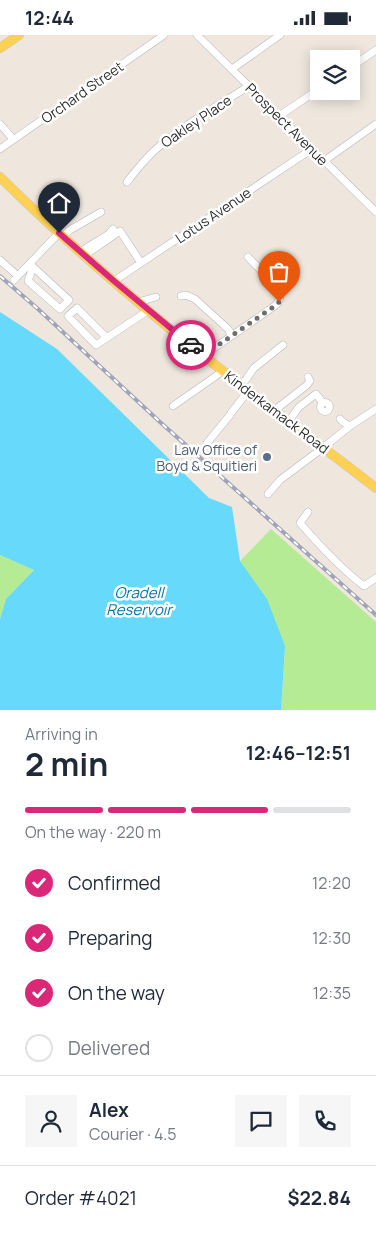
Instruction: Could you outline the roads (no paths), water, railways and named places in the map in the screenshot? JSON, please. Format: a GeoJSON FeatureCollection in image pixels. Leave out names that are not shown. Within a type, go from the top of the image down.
{"type":"FeatureCollection","features":[{"type":"Feature","properties":{"kind":"main road"},"geometry":{"type":"LineString","coordinates":[[0,49],[19,35]]}},
{"type":"Feature","properties":{"kind":"main road","name":"Kinderkamack Road"},"geometry":{"type":"LineString","coordinates":[[0,178],[82,254],[148,310],[223,371],[376,488]]}},
{"type":"Feature","properties":{"kind":"street","name":"Orchard Street"},"geometry":{"type":"LineString","coordinates":[[0,149],[164,35]]}},
{"type":"Feature","properties":{"kind":"street","name":"Prospect Avenue"},"geometry":{"type":"LineString","coordinates":[[197,35],[376,212]]}},
{"type":"Feature","properties":{"kind":"street"},"geometry":{"type":"LineString","coordinates":[[232,69],[280,35]]}},
{"type":"Feature","properties":{"kind":"street"},"geometry":{"type":"LineString","coordinates":[[360,61],[376,50]]}},
{"type":"Feature","properties":{"kind":"street","name":"Oakley Place"},"geometry":{"type":"LineString","coordinates":[[127,182],[152,152],[173,135],[249,86]]}},
{"type":"Feature","properties":{"kind":"street"},"geometry":{"type":"LineString","coordinates":[[279,116],[310,95]]}},
{"type":"Feature","properties":{"kind":"street"},"geometry":{"type":"LineString","coordinates":[[0,124],[13,139]]}},
{"type":"Feature","properties":{"kind":"street"},"geometry":{"type":"LineString","coordinates":[[324,161],[376,124]]}},
{"type":"Feature","properties":{"kind":"street","name":"Lotus Avenue"},"geometry":{"type":"LineString","coordinates":[[114,281],[312,149]]}},
{"type":"Feature","properties":{"kind":"street"},"geometry":{"type":"LineString","coordinates":[[0,260],[16,278],[31,266],[61,235],[101,211]]}},
{"type":"Feature","properties":{"kind":"street"},"geometry":{"type":"LineString","coordinates":[[82,254],[113,229]]}},
{"type":"Feature","properties":{"kind":"street"},"geometry":{"type":"LineString","coordinates":[[82,254],[120,231],[141,263]]}},
{"type":"Feature","properties":{"kind":"street"},"geometry":{"type":"LineString","coordinates":[[204,355],[276,305],[280,297],[278,289],[248,257]]}},
{"type":"Feature","properties":{"kind":"street"},"geometry":{"type":"LineString","coordinates":[[31,266],[69,300],[60,309],[28,281],[31,266]]}},
{"type":"Feature","properties":{"kind":"street"},"geometry":{"type":"LineString","coordinates":[[181,296],[186,295],[195,299],[228,329],[232,335]]}},
{"type":"Feature","properties":{"kind":"street"},"geometry":{"type":"LineString","coordinates":[[106,339],[77,308],[68,316],[96,345],[106,339],[148,310],[156,297],[138,301]]}},
{"type":"Feature","properties":{"kind":"street"},"geometry":{"type":"LineString","coordinates":[[207,443],[231,414],[254,368],[283,345]]}},
{"type":"Feature","properties":{"kind":"street"},"geometry":{"type":"LineString","coordinates":[[173,406],[223,371]]}},
{"type":"Feature","properties":{"kind":"street"},"geometry":{"type":"LineString","coordinates":[[275,410],[307,385],[310,381],[308,377]]}},
{"type":"Feature","properties":{"kind":"street"},"geometry":{"type":"LineString","coordinates":[[289,421],[299,407],[316,394],[323,403]]}},
{"type":"Feature","properties":{"kind":"street"},"geometry":{"type":"LineString","coordinates":[[268,494],[280,480],[350,426],[376,409]]}},
{"type":"Feature","properties":{"kind":"street"},"geometry":{"type":"LineString","coordinates":[[340,419],[343,423],[350,426]]}},
{"type":"Feature","properties":{"kind":"street"},"geometry":{"type":"LineString","coordinates":[[308,512],[300,523],[346,573],[364,586],[376,578]]}},
{"type":"Feature","properties":{"kind":"water","name":"Oradell Reservoir"},"geometry":{"type":"Polygon","coordinates":[[[0,312],[57,349],[209,498],[232,507],[240,561],[267,599],[285,646],[281,710],[0,710],[0,619],[6,599],[34,570],[0,555],[0,312]]]}},
{"type":"Feature","properties":{"kind":"railway"},"geometry":{"type":"LineString","coordinates":[[0,276],[376,615]]}},
{"type":"Feature","properties":{"kind":"place","name":"Law Office of Boyd & Squitieri"},"geometry":{"type":"Point","coordinates":[267,457]}}]}
